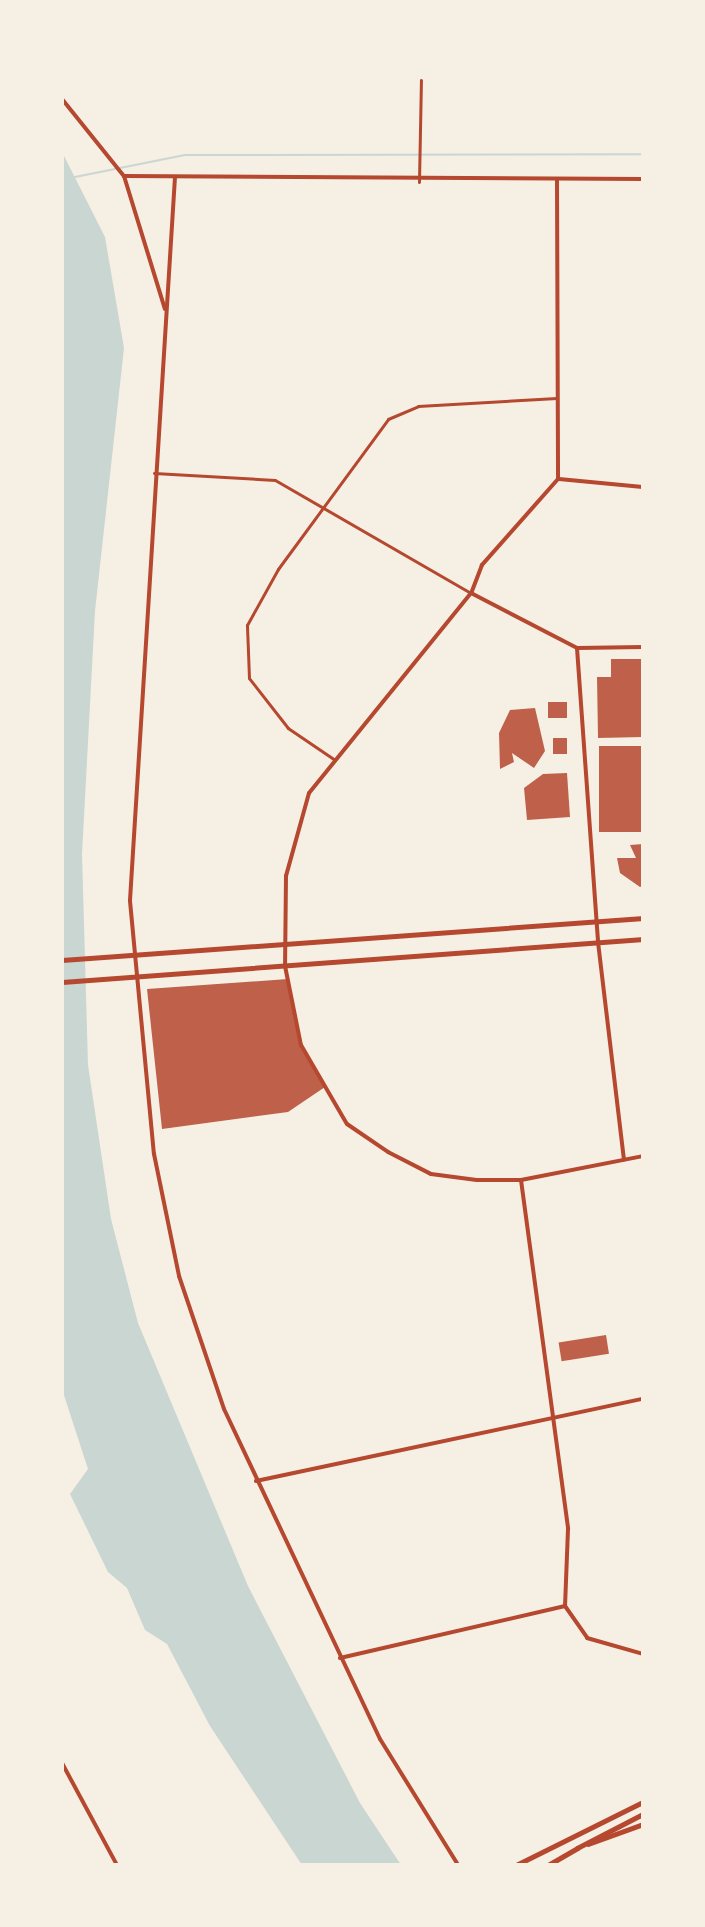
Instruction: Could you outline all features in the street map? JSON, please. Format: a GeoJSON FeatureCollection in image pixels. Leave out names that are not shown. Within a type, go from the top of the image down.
{"type":"FeatureCollection","features":[{"type":"Feature","properties":{"kind":"main road"},"geometry":{"type":"LineString","coordinates":[[62,960],[643,918]]}},
{"type":"Feature","properties":{"kind":"main road"},"geometry":{"type":"LineString","coordinates":[[62,982],[487,955],[643,939]]}},
{"type":"Feature","properties":{"kind":"main road"},"geometry":{"type":"LineString","coordinates":[[516,1865],[643,1802]]}},
{"type":"Feature","properties":{"kind":"main road"},"geometry":{"type":"LineString","coordinates":[[548,1865],[643,1814]]}},
{"type":"Feature","properties":{"kind":"main road"},"geometry":{"type":"LineString","coordinates":[[577,1848],[643,1824]]}},
{"type":"Feature","properties":{"kind":"street"},"geometry":{"type":"LineString","coordinates":[[419,182],[421,80]]}},
{"type":"Feature","properties":{"kind":"street"},"geometry":{"type":"LineString","coordinates":[[62,99],[124,176],[166,311]]}},
{"type":"Feature","properties":{"kind":"street"},"geometry":{"type":"LineString","coordinates":[[124,176],[419,182],[643,179]]}},
{"type":"Feature","properties":{"kind":"street"},"geometry":{"type":"LineString","coordinates":[[175,177],[154,473],[130,901],[137,1022],[179,1276],[256,1481],[340,1658],[458,1865]]}},
{"type":"Feature","properties":{"kind":"street"},"geometry":{"type":"LineString","coordinates":[[557,180],[558,479],[482,565],[471,593],[309,793],[286,876],[285,966],[301,1045],[347,1124],[388,1152],[431,1174],[521,1180],[643,1156]]}},
{"type":"Feature","properties":{"kind":"street"},"geometry":{"type":"LineString","coordinates":[[335,760],[288,728],[249,678],[247,625],[321,505],[388,419],[418,406],[557,398]]}},
{"type":"Feature","properties":{"kind":"street"},"geometry":{"type":"LineString","coordinates":[[154,473],[275,480],[471,593],[577,648],[643,647]]}},
{"type":"Feature","properties":{"kind":"street"},"geometry":{"type":"LineString","coordinates":[[558,479],[643,487]]}},
{"type":"Feature","properties":{"kind":"street"},"geometry":{"type":"LineString","coordinates":[[577,648],[598,942],[624,1159]]}},
{"type":"Feature","properties":{"kind":"street"},"geometry":{"type":"LineString","coordinates":[[521,1180],[548,1418],[568,1529],[565,1606],[587,1638],[643,1654]]}},
{"type":"Feature","properties":{"kind":"street"},"geometry":{"type":"LineString","coordinates":[[256,1481],[643,1399]]}},
{"type":"Feature","properties":{"kind":"street"},"geometry":{"type":"LineString","coordinates":[[340,1658],[565,1606]]}},
{"type":"Feature","properties":{"kind":"street"},"geometry":{"type":"LineString","coordinates":[[62,1763],[117,1865]]}},
{"type":"Feature","properties":{"kind":"shaded area"},"geometry":{"type":"Polygon","coordinates":[[[62,152],[105,237],[124,348],[95,611],[82,854],[88,1065],[111,1219],[138,1323],[248,1586],[360,1803],[401,1865],[302,1865],[210,1726],[167,1644],[145,1630],[127,1588],[108,1572],[70,1494],[88,1469],[62,1389],[62,152]]]}},
{"type":"Feature","properties":{"kind":"building"},"geometry":{"type":"Polygon","coordinates":[[[611,659],[643,659],[643,737],[598,738],[597,677],[611,677],[611,659]]]}},
{"type":"Feature","properties":{"kind":"building"},"geometry":{"type":"Polygon","coordinates":[[[548,702],[567,702],[567,718],[548,718],[548,702]]]}},
{"type":"Feature","properties":{"kind":"building"},"geometry":{"type":"Polygon","coordinates":[[[535,708],[545,751],[534,768],[512,753],[514,762],[500,769],[499,733],[510,710],[535,708]]]}},
{"type":"Feature","properties":{"kind":"building"},"geometry":{"type":"Polygon","coordinates":[[[553,738],[567,738],[567,754],[553,754],[553,738]]]}},
{"type":"Feature","properties":{"kind":"building"},"geometry":{"type":"Polygon","coordinates":[[[599,746],[643,746],[643,832],[599,832],[599,746]]]}},
{"type":"Feature","properties":{"kind":"building"},"geometry":{"type":"Polygon","coordinates":[[[567,773],[570,817],[527,820],[524,788],[543,774],[567,773]]]}},
{"type":"Feature","properties":{"kind":"building"},"geometry":{"type":"Polygon","coordinates":[[[643,844],[643,886],[640,887],[620,873],[617,858],[636,858],[630,845],[643,844]]]}},
{"type":"Feature","properties":{"kind":"building"},"geometry":{"type":"Polygon","coordinates":[[[288,979],[301,1045],[325,1087],[288,1112],[162,1129],[147,989],[288,979]]]}},
{"type":"Feature","properties":{"kind":"building"},"geometry":{"type":"Polygon","coordinates":[[[606,1335],[609,1354],[562,1361],[559,1343],[606,1335]]]}},
{"type":"Feature","properties":{"kind":"waterway"},"geometry":{"type":"LineString","coordinates":[[75,177],[185,155],[643,154]]}}]}
